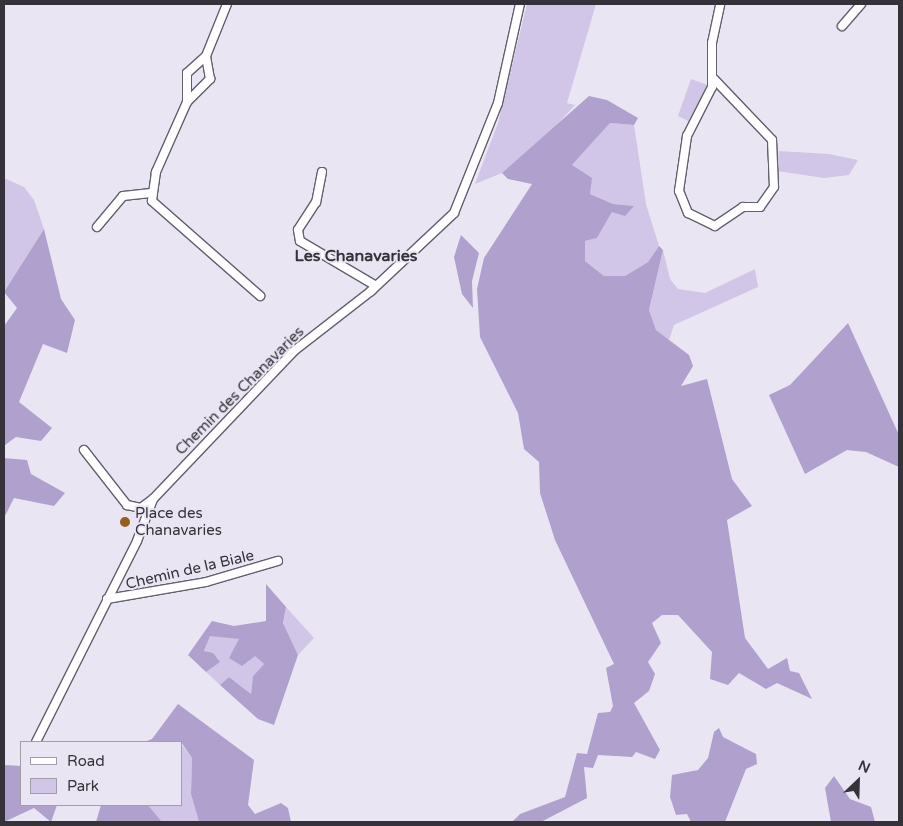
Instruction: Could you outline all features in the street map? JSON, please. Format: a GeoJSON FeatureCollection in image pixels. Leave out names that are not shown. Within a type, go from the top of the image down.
{"type":"FeatureCollection","features":[{"type":"Feature","properties":{"kind":"street"},"geometry":{"type":"LineString","coordinates":[[227,4],[206,56],[187,73],[187,102],[151,193],[154,204],[260,296]]}},
{"type":"Feature","properties":{"kind":"street","name":"Chemin des Chanavaries"},"geometry":{"type":"LineString","coordinates":[[36,741],[137,541],[153,499],[294,351],[376,286],[454,213],[498,103],[520,4]]}},
{"type":"Feature","properties":{"kind":"street"},"geometry":{"type":"LineString","coordinates":[[714,79],[772,140],[774,187],[760,207],[743,207],[715,226],[688,213],[680,191],[687,136],[714,79],[712,43],[720,4]]}},
{"type":"Feature","properties":{"kind":"street"},"geometry":{"type":"LineString","coordinates":[[842,26],[861,4]]}},
{"type":"Feature","properties":{"kind":"street"},"geometry":{"type":"LineString","coordinates":[[187,102],[210,79],[206,56]]}},
{"type":"Feature","properties":{"kind":"street"},"geometry":{"type":"LineString","coordinates":[[322,172],[316,202],[298,230],[300,242],[376,286]]}},
{"type":"Feature","properties":{"kind":"street"},"geometry":{"type":"LineString","coordinates":[[97,227],[123,196],[151,193]]}},
{"type":"Feature","properties":{"kind":"street"},"geometry":{"type":"LineString","coordinates":[[84,450],[127,505],[141,508],[153,499]]}},
{"type":"Feature","properties":{"kind":"street","name":"Chemin de la Biale"},"geometry":{"type":"LineString","coordinates":[[107,599],[206,582],[278,561]]}},
{"type":"Feature","properties":{"kind":"green space"},"geometry":{"type":"Polygon","coordinates":[[[527,4],[596,4],[567,103],[575,105],[541,142],[502,173],[475,184],[498,123],[527,4]]]}},
{"type":"Feature","properties":{"kind":"green space"},"geometry":{"type":"Polygon","coordinates":[[[691,79],[708,85],[690,122],[678,116],[691,79]]]}},
{"type":"Feature","properties":{"kind":"green space"},"geometry":{"type":"Polygon","coordinates":[[[610,123],[634,125],[646,204],[659,246],[648,262],[625,276],[604,276],[585,261],[585,241],[597,238],[612,212],[634,206],[613,204],[590,194],[572,165],[610,123]]]}},
{"type":"Feature","properties":{"kind":"green space"},"geometry":{"type":"Polygon","coordinates":[[[779,151],[829,154],[858,160],[849,175],[824,178],[777,171],[779,151]]]}},
{"type":"Feature","properties":{"kind":"green space"},"geometry":{"type":"Polygon","coordinates":[[[4,178],[24,187],[34,200],[44,229],[4,292],[4,178]]]}},
{"type":"Feature","properties":{"kind":"green space"},"geometry":{"type":"Polygon","coordinates":[[[663,250],[670,279],[678,289],[705,293],[755,269],[758,287],[674,325],[669,340],[656,330],[649,310],[663,250]]]}},
{"type":"Feature","properties":{"kind":"green space"},"geometry":{"type":"Polygon","coordinates":[[[286,607],[314,638],[298,655],[283,623],[286,607]]]}},
{"type":"Feature","properties":{"kind":"green space"},"geometry":{"type":"Polygon","coordinates":[[[210,635],[239,639],[264,664],[253,676],[251,694],[229,677],[220,685],[206,672],[219,662],[204,652],[210,635]]]}},
{"type":"Feature","properties":{"kind":"green space"},"geometry":{"type":"Polygon","coordinates":[[[182,745],[192,758],[191,794],[199,822],[162,822],[149,806],[182,806],[182,745]]]}},
{"type":"Feature","properties":{"kind":"shaded area"},"geometry":{"type":"Polygon","coordinates":[[[589,96],[607,100],[638,118],[634,125],[610,123],[572,165],[592,178],[590,194],[613,204],[634,206],[625,216],[612,212],[597,238],[585,241],[585,261],[604,276],[625,276],[648,262],[659,246],[663,250],[649,310],[656,330],[689,355],[693,366],[681,386],[707,379],[732,479],[752,506],[727,520],[745,638],[768,669],[787,658],[790,671],[799,673],[812,699],[777,683],[766,689],[739,673],[728,685],[710,679],[712,652],[678,615],[662,615],[652,623],[661,643],[648,662],[655,674],[649,691],[634,703],[660,750],[655,759],[636,752],[632,757],[598,755],[593,768],[584,767],[587,798],[541,822],[512,822],[520,814],[565,797],[577,753],[587,754],[598,713],[610,712],[613,706],[606,668],[614,664],[555,540],[540,493],[539,462],[524,449],[518,413],[480,337],[477,289],[484,258],[532,184],[508,179],[502,173],[589,96]]]}},
{"type":"Feature","properties":{"kind":"shaded area"},"geometry":{"type":"Polygon","coordinates":[[[44,229],[61,299],[75,320],[67,353],[43,344],[19,402],[52,428],[41,441],[16,437],[5,445],[4,458],[4,326],[17,308],[4,292],[44,229]]]}},
{"type":"Feature","properties":{"kind":"shaded area"},"geometry":{"type":"Polygon","coordinates":[[[461,235],[479,253],[472,281],[473,308],[462,294],[454,257],[461,235]]]}},
{"type":"Feature","properties":{"kind":"shaded area"},"geometry":{"type":"Polygon","coordinates":[[[848,323],[899,435],[899,467],[866,452],[847,450],[805,474],[769,395],[790,385],[848,323]]]}},
{"type":"Feature","properties":{"kind":"shaded area"},"geometry":{"type":"Polygon","coordinates":[[[4,458],[27,460],[31,474],[65,493],[54,506],[14,498],[4,518],[4,458]]]}},
{"type":"Feature","properties":{"kind":"shaded area"},"geometry":{"type":"Polygon","coordinates":[[[266,584],[286,607],[283,623],[298,655],[274,725],[258,719],[220,685],[229,677],[251,694],[253,676],[264,664],[255,656],[242,666],[229,658],[239,639],[210,636],[204,651],[213,653],[220,662],[206,672],[188,655],[212,621],[234,626],[266,621],[266,584]]]}},
{"type":"Feature","properties":{"kind":"shaded area"},"geometry":{"type":"Polygon","coordinates":[[[178,704],[254,760],[248,805],[255,814],[281,803],[288,808],[291,822],[199,822],[191,794],[192,758],[182,741],[147,741],[152,739],[178,704]]]}},
{"type":"Feature","properties":{"kind":"shaded area"},"geometry":{"type":"Polygon","coordinates":[[[719,728],[723,737],[756,754],[757,764],[746,769],[725,822],[691,822],[687,814],[676,815],[670,797],[672,775],[698,770],[708,758],[714,732],[719,728]]]}},
{"type":"Feature","properties":{"kind":"shaded area"},"geometry":{"type":"Polygon","coordinates":[[[4,765],[20,766],[20,806],[57,806],[51,822],[34,808],[4,822],[4,765]]]}},
{"type":"Feature","properties":{"kind":"shaded area"},"geometry":{"type":"Polygon","coordinates":[[[834,776],[850,799],[871,807],[875,822],[831,822],[825,788],[834,776]]]}},
{"type":"Feature","properties":{"kind":"shaded area"},"geometry":{"type":"Polygon","coordinates":[[[101,806],[149,806],[162,822],[96,822],[101,806]]]}},
{"type":"Feature","properties":{"kind":"place","name":"Place des Chanavaries"},"geometry":{"type":"Point","coordinates":[125,522]}},
{"type":"Feature","properties":{"kind":"district","name":"Les Chanavaries"},"geometry":{"type":"Point","coordinates":[356,256]}}]}
